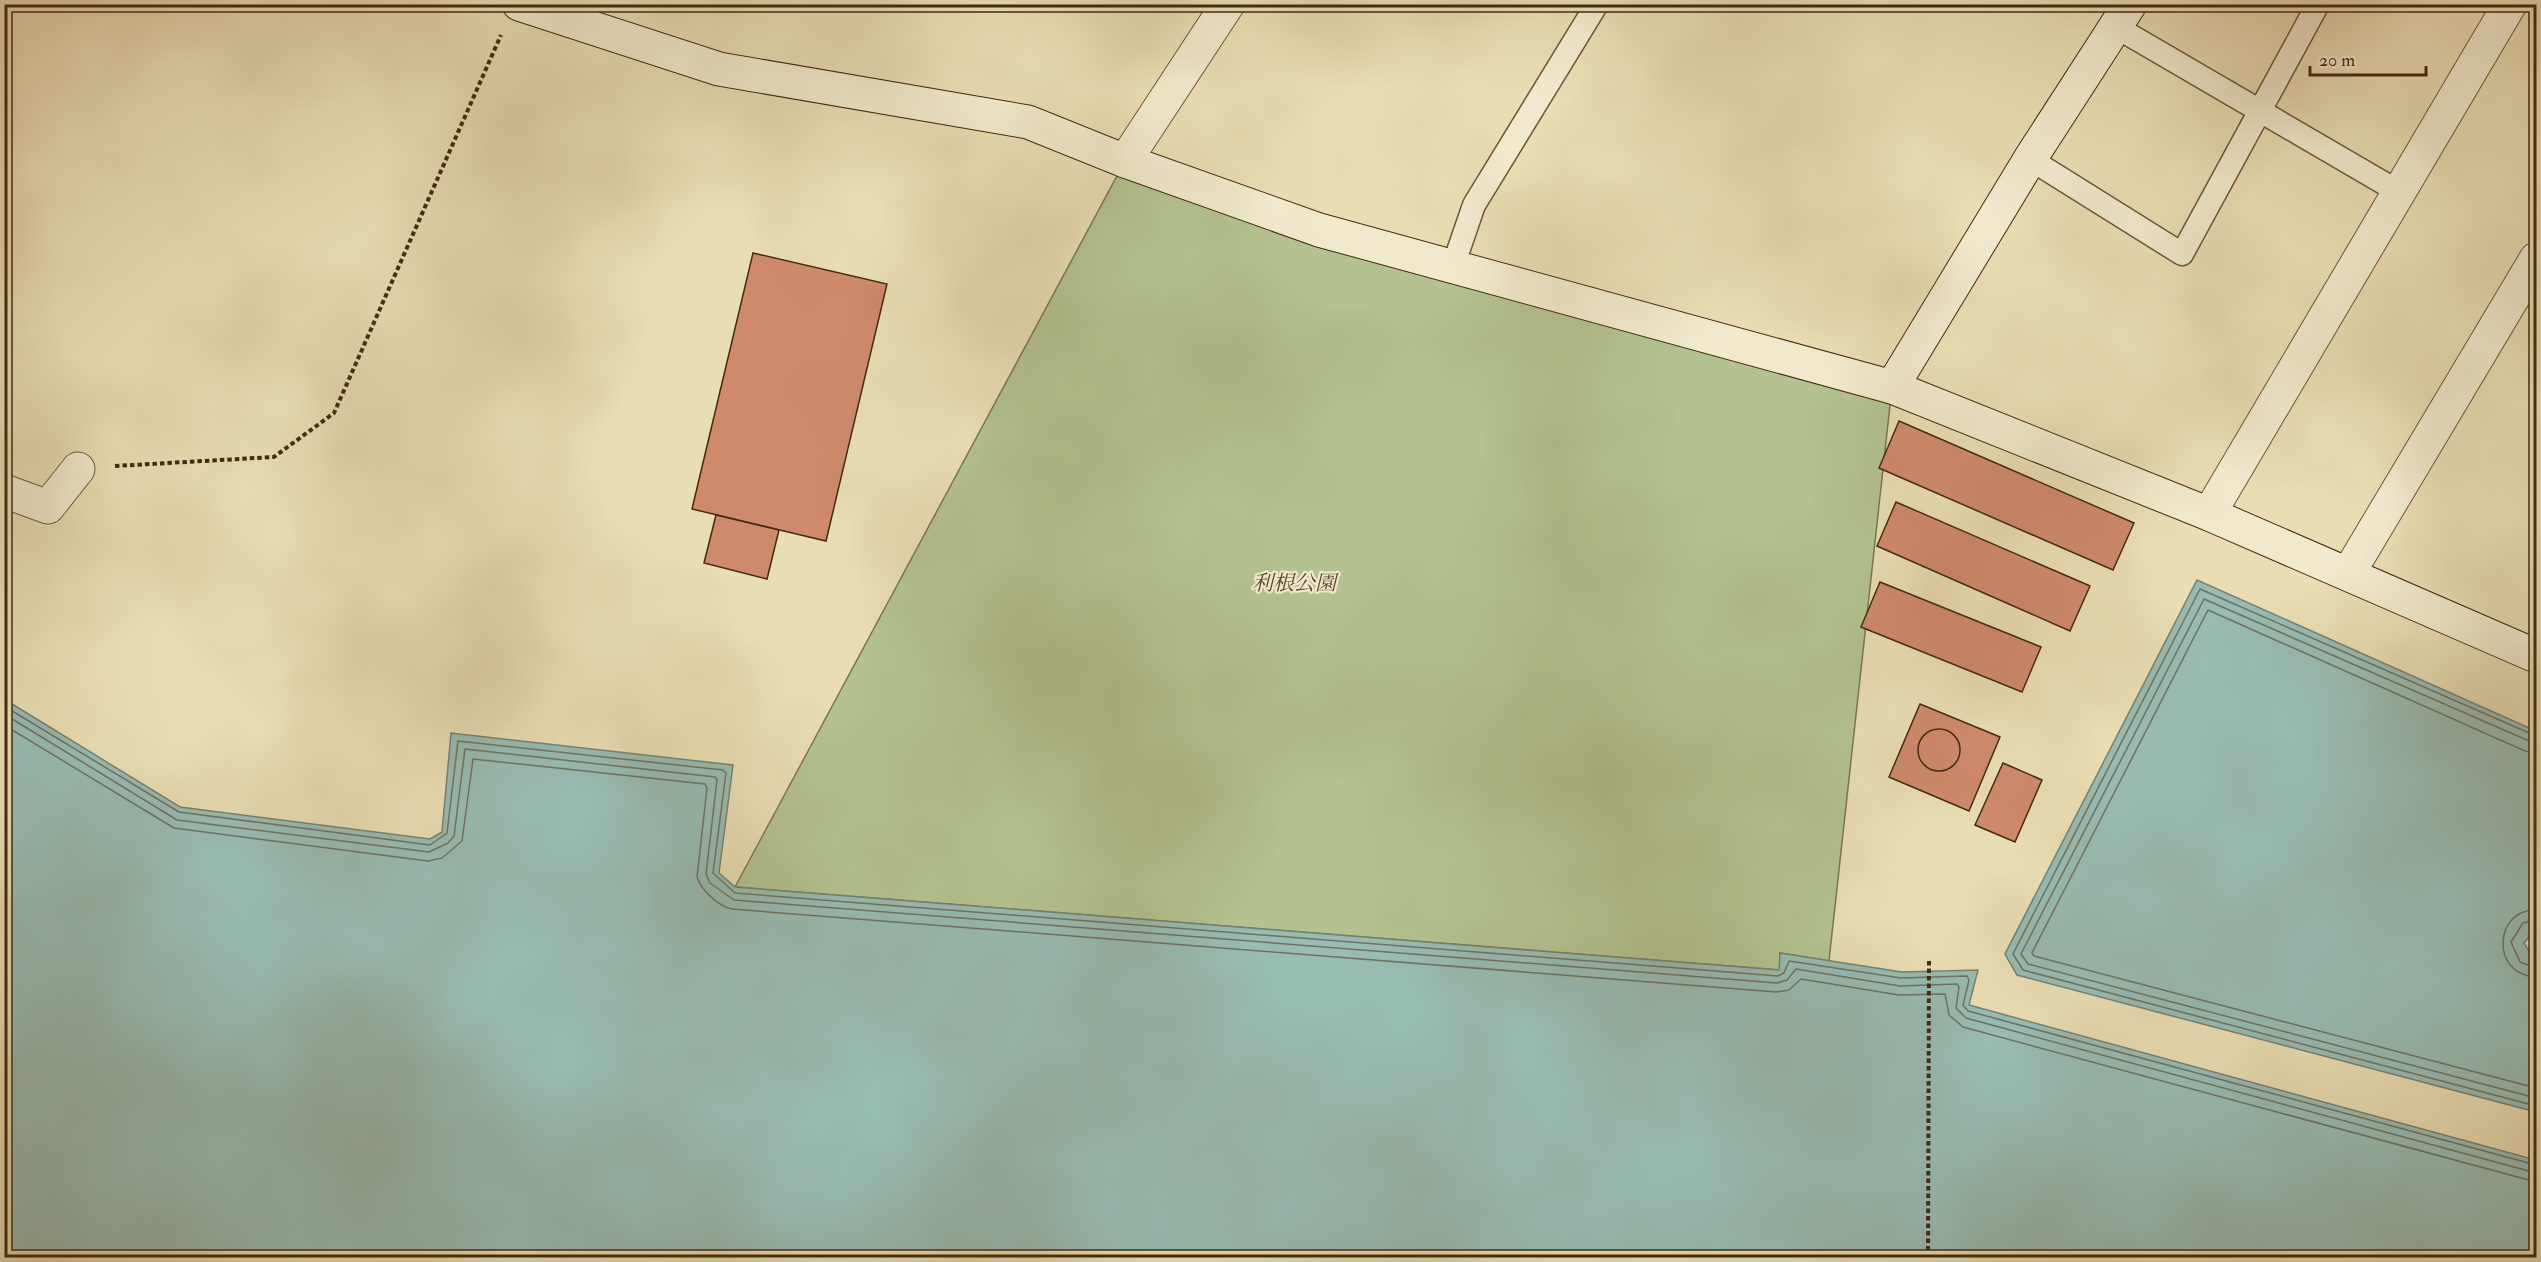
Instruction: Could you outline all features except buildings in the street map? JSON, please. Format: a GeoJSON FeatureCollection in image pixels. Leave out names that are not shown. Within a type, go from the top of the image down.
{"type":"FeatureCollection","features":[{"type":"Feature","properties":{"kind":"street"},"geometry":{"type":"LineString","coordinates":[[1125,161],[1228,4]]}},
{"type":"Feature","properties":{"kind":"street"},"geometry":{"type":"LineString","coordinates":[[2209,514],[2510,4]]}},
{"type":"Feature","properties":{"kind":"street"},"geometry":{"type":"LineString","coordinates":[[525,12],[719,69],[1028,122],[1125,161],[1319,230],[1892,387],[2209,514],[2536,656]]}},
{"type":"Feature","properties":{"kind":"street"},"geometry":{"type":"LineString","coordinates":[[1892,387],[2030,159],[2123,16]]}},
{"type":"Feature","properties":{"kind":"street"},"geometry":{"type":"LineString","coordinates":[[2348,574],[2536,259]]}},
{"type":"Feature","properties":{"kind":"street"},"geometry":{"type":"LineString","coordinates":[[4,491],[48,507],[78,469]]}},
{"type":"Feature","properties":{"kind":"lane"},"geometry":{"type":"LineString","coordinates":[[1454,266],[1474,205],[1597,4]]}},
{"type":"Feature","properties":{"kind":"lane"},"geometry":{"type":"LineString","coordinates":[[2030,159],[2182,254],[2318,4]]}},
{"type":"Feature","properties":{"kind":"lane"},"geometry":{"type":"LineString","coordinates":[[2123,16],[2260,111],[2399,192]]}},
{"type":"Feature","properties":{"kind":"path"},"geometry":{"type":"LineString","coordinates":[[78,469],[274,457],[334,413],[525,12]]}},
{"type":"Feature","properties":{"kind":"path"},"geometry":{"type":"LineString","coordinates":[[1928,1257],[1929,958]]}},
{"type":"Feature","properties":{"kind":"green space","name":"利根公園"},"geometry":{"type":"Polygon","coordinates":[[[1125,161],[1892,387],[1829,961],[1780,953],[1780,970],[735,887],[1125,161]]]}},
{"type":"Feature","properties":{"kind":"water"},"geometry":{"type":"Polygon","coordinates":[[[2197,580],[2536,731],[2536,933],[2532,933],[2524,943],[2530,953],[2536,955],[2536,1112],[2017,975],[2005,954],[2197,580]]]}},
{"type":"Feature","properties":{"kind":"water"},"geometry":{"type":"Polygon","coordinates":[[[4,699],[180,807],[430,839],[442,832],[451,733],[733,765],[719,873],[735,887],[1779,970],[1780,953],[1902,972],[1978,970],[1969,1005],[2536,1160],[2536,1257],[5,1257],[4,699]]]}}]}
